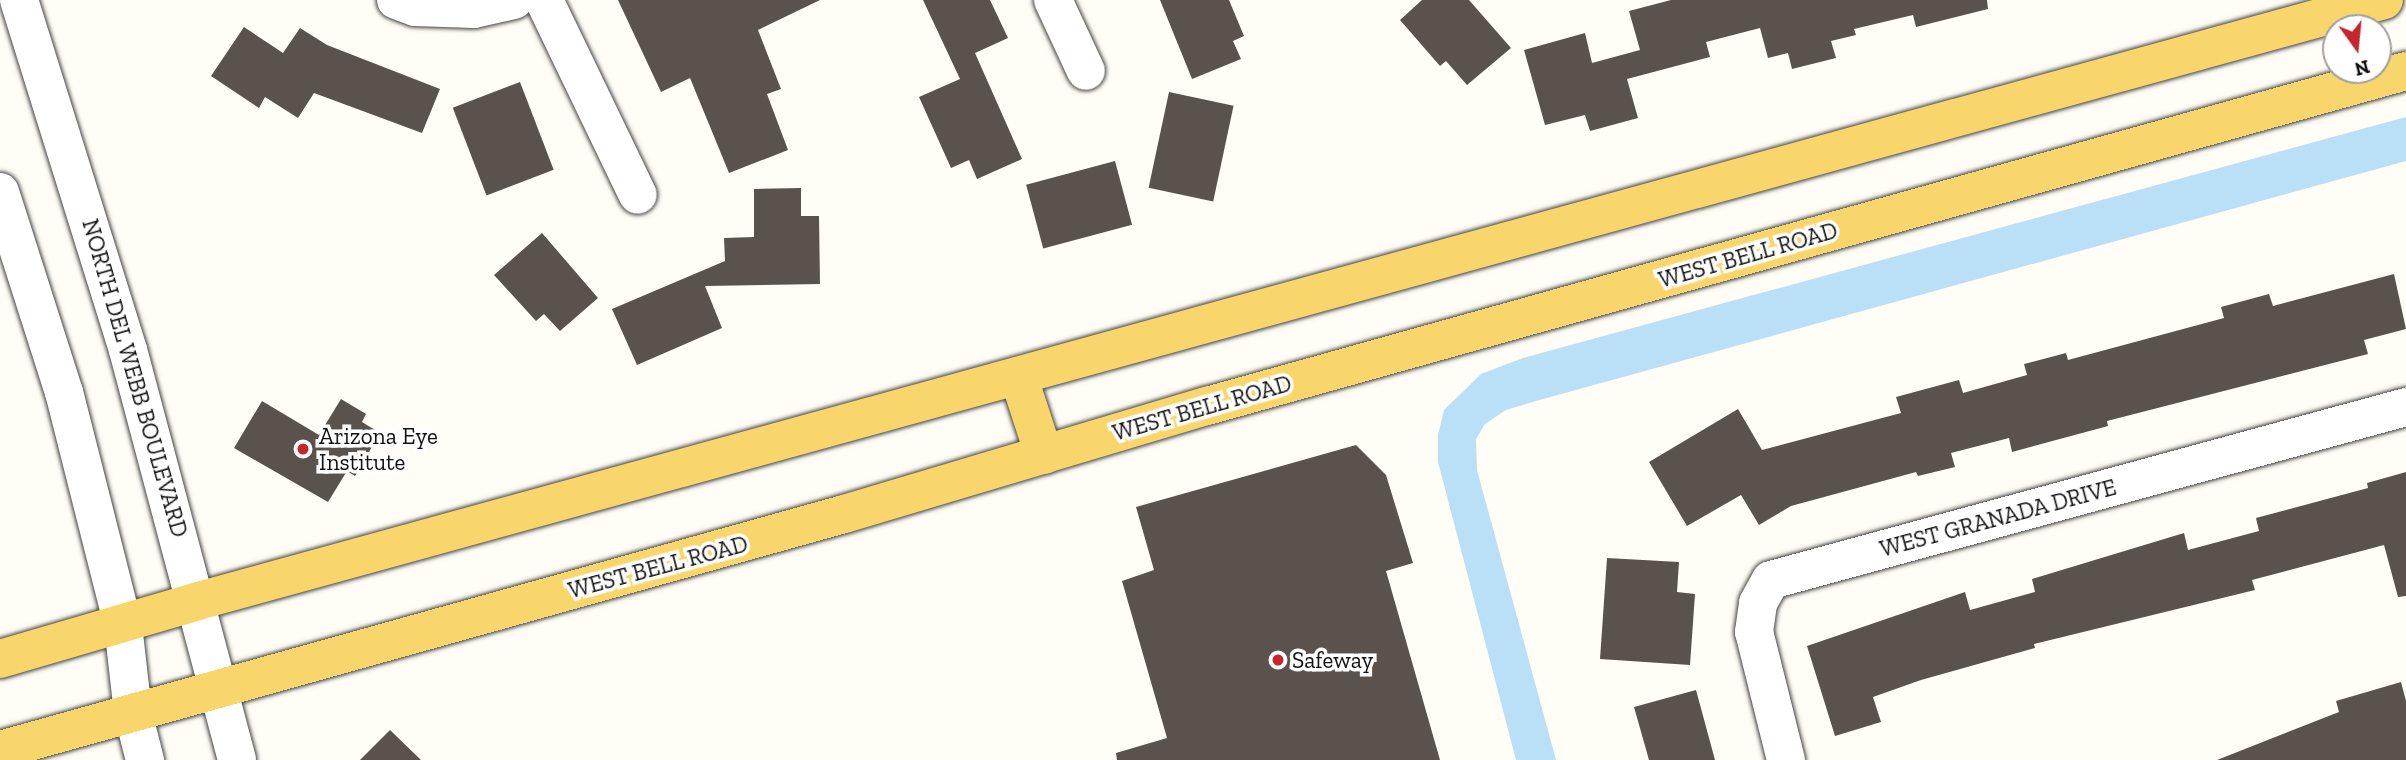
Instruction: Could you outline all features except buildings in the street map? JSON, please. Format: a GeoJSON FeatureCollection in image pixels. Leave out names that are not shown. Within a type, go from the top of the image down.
{"type":"FeatureCollection","features":[{"type":"Feature","properties":{"kind":"main road"},"geometry":{"type":"LineString","coordinates":[[0,659],[198,601],[1019,378],[2384,0]]}},
{"type":"Feature","properties":{"kind":"main road","name":"WEST BELL ROAD"},"geometry":{"type":"LineString","coordinates":[[0,750],[216,687],[742,544],[1044,455],[2406,71]]}},
{"type":"Feature","properties":{"kind":"main road"},"geometry":{"type":"LineString","coordinates":[[1019,378],[1044,455]]}},
{"type":"Feature","properties":{"kind":"street","name":"NORTH DEL WEBB BOULEVARD"},"geometry":{"type":"LineString","coordinates":[[19,0],[105,271],[198,601],[216,687],[237,760]]}},
{"type":"Feature","properties":{"kind":"street"},"geometry":{"type":"LineString","coordinates":[[396,0],[415,7],[474,9],[514,0]]}},
{"type":"Feature","properties":{"kind":"street"},"geometry":{"type":"LineString","coordinates":[[544,0],[638,195]]}},
{"type":"Feature","properties":{"kind":"street"},"geometry":{"type":"LineString","coordinates":[[1053,0],[1086,71]]}},
{"type":"Feature","properties":{"kind":"street"},"geometry":{"type":"LineString","coordinates":[[0,192],[64,392],[123,625],[133,713],[145,760]]}},
{"type":"Feature","properties":{"kind":"street","name":"WEST GRANADA DRIVE"},"geometry":{"type":"LineString","coordinates":[[1786,760],[1754,632],[1758,603],[1771,580],[2406,407]]}},
{"type":"Feature","properties":{"kind":"water"},"geometry":{"type":"Polygon","coordinates":[[[2406,117],[2406,161],[1536,401],[1506,410],[1485,424],[1476,439],[1477,470],[1556,760],[1516,760],[1438,462],[1438,435],[1444,410],[1481,374],[1523,358],[2406,117]]]}},
{"type":"Feature","properties":{"kind":"place","name":"Arizona Eye Institute"},"geometry":{"type":"Point","coordinates":[303,449]}},
{"type":"Feature","properties":{"kind":"place","name":"Safeway"},"geometry":{"type":"Point","coordinates":[1278,660]}}]}
